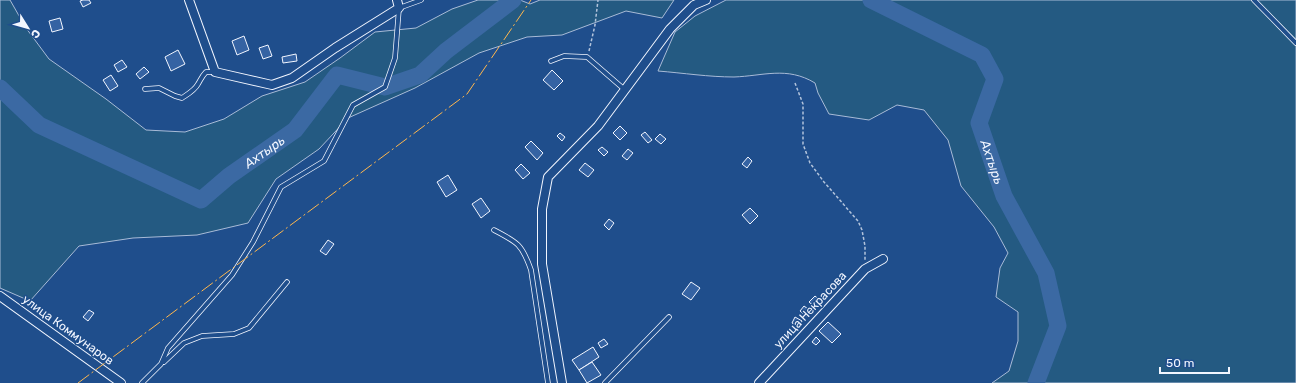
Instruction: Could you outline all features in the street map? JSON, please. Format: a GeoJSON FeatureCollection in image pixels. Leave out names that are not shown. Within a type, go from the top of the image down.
{"type":"FeatureCollection","features":[{"type":"Feature","properties":{"kind":"street"},"geometry":{"type":"LineString","coordinates":[[189,0],[215,72],[272,85],[292,78],[398,4]]}},
{"type":"Feature","properties":{"kind":"street"},"geometry":{"type":"LineString","coordinates":[[562,383],[542,264],[542,209],[548,178],[598,126],[670,29],[694,5],[706,0]]}},
{"type":"Feature","properties":{"kind":"street","name":"улица Некрасова"},"geometry":{"type":"LineString","coordinates":[[759,383],[865,269],[882,259]]}},
{"type":"Feature","properties":{"kind":"street","name":"улица Коммунаров"},"geometry":{"type":"LineString","coordinates":[[0,296],[121,383]]}},
{"type":"Feature","properties":{"kind":"lane"},"geometry":{"type":"LineString","coordinates":[[162,364],[168,348],[232,275],[253,242],[281,187],[324,161],[352,105],[385,87],[395,58],[398,4],[421,0]]}},
{"type":"Feature","properties":{"kind":"lane"},"geometry":{"type":"LineString","coordinates":[[1254,0],[1296,43]]}},
{"type":"Feature","properties":{"kind":"lane"},"geometry":{"type":"LineString","coordinates":[[551,61],[564,56],[587,57],[625,90]]}},
{"type":"Feature","properties":{"kind":"lane"},"geometry":{"type":"LineString","coordinates":[[145,89],[159,88],[182,98],[194,89],[201,76],[206,72],[215,72]]}},
{"type":"Feature","properties":{"kind":"lane"},"geometry":{"type":"LineString","coordinates":[[494,230],[514,241],[525,253],[531,270],[548,383]]}},
{"type":"Feature","properties":{"kind":"lane"},"geometry":{"type":"LineString","coordinates":[[142,383],[184,342],[202,336],[234,334],[249,328],[287,282]]}},
{"type":"Feature","properties":{"kind":"lane"},"geometry":{"type":"LineString","coordinates":[[605,383],[669,317]]}},
{"type":"Feature","properties":{"kind":"path"},"geometry":{"type":"LineString","coordinates":[[587,57],[595,25],[598,0]]}},
{"type":"Feature","properties":{"kind":"path"},"geometry":{"type":"LineString","coordinates":[[795,83],[803,104],[803,144],[810,163],[824,182],[858,221],[862,230],[865,246],[865,269]]}},
{"type":"Feature","properties":{"kind":"shaded area"},"geometry":{"type":"Polygon","coordinates":[[[0,0],[10,0],[26,28],[49,59],[106,99],[146,130],[185,132],[224,119],[262,96],[305,82],[375,32],[416,28],[452,9],[478,0],[520,0],[530,4],[540,0],[674,0],[662,18],[626,11],[562,35],[527,37],[479,53],[415,88],[348,118],[319,149],[276,179],[248,223],[197,235],[133,238],[79,246],[30,301],[0,288],[0,0]]]}},
{"type":"Feature","properties":{"kind":"shaded area"},"geometry":{"type":"Polygon","coordinates":[[[726,0],[1296,0],[1296,383],[992,383],[1009,371],[1018,341],[1018,312],[996,297],[1000,268],[1008,253],[994,227],[961,186],[948,140],[924,110],[897,105],[869,120],[829,114],[818,93],[815,83],[795,75],[775,73],[725,77],[658,71],[675,32],[695,16],[726,0]]]}},
{"type":"Feature","properties":{"kind":"building"},"geometry":{"type":"Polygon","coordinates":[[[89,0],[91,3],[83,7],[80,1],[89,0]]]}},
{"type":"Feature","properties":{"kind":"building"},"geometry":{"type":"Polygon","coordinates":[[[60,18],[63,29],[52,32],[49,21],[60,18]]]}},
{"type":"Feature","properties":{"kind":"building"},"geometry":{"type":"Polygon","coordinates":[[[244,36],[249,50],[237,55],[232,41],[244,36]]]}},
{"type":"Feature","properties":{"kind":"building"},"geometry":{"type":"Polygon","coordinates":[[[268,45],[272,56],[263,59],[259,48],[268,45]]]}},
{"type":"Feature","properties":{"kind":"building"},"geometry":{"type":"Polygon","coordinates":[[[178,50],[185,64],[171,71],[165,57],[178,50]]]}},
{"type":"Feature","properties":{"kind":"building"},"geometry":{"type":"Polygon","coordinates":[[[296,54],[297,61],[283,63],[282,57],[296,54]]]}},
{"type":"Feature","properties":{"kind":"building"},"geometry":{"type":"Polygon","coordinates":[[[122,60],[127,67],[118,72],[114,65],[122,60]]]}},
{"type":"Feature","properties":{"kind":"building"},"geometry":{"type":"Polygon","coordinates":[[[144,67],[149,72],[140,79],[136,74],[144,67]]]}},
{"type":"Feature","properties":{"kind":"building"},"geometry":{"type":"Polygon","coordinates":[[[552,70],[563,81],[554,90],[543,80],[552,70]]]}},
{"type":"Feature","properties":{"kind":"building"},"geometry":{"type":"Polygon","coordinates":[[[111,75],[118,86],[110,91],[103,80],[111,75]]]}},
{"type":"Feature","properties":{"kind":"building"},"geometry":{"type":"Polygon","coordinates":[[[620,126],[627,133],[620,140],[613,133],[620,126]]]}},
{"type":"Feature","properties":{"kind":"building"},"geometry":{"type":"Polygon","coordinates":[[[645,132],[652,140],[648,143],[641,135],[645,132]]]}},
{"type":"Feature","properties":{"kind":"building"},"geometry":{"type":"Polygon","coordinates":[[[560,133],[565,137],[562,141],[557,136],[560,133]]]}},
{"type":"Feature","properties":{"kind":"building"},"geometry":{"type":"Polygon","coordinates":[[[660,134],[666,139],[661,144],[655,139],[660,134]]]}},
{"type":"Feature","properties":{"kind":"building"},"geometry":{"type":"Polygon","coordinates":[[[531,141],[543,153],[537,160],[525,147],[531,141]]]}},
{"type":"Feature","properties":{"kind":"building"},"geometry":{"type":"Polygon","coordinates":[[[602,147],[608,152],[604,156],[598,150],[602,147]]]}},
{"type":"Feature","properties":{"kind":"building"},"geometry":{"type":"Polygon","coordinates":[[[628,149],[633,153],[627,160],[622,156],[628,149]]]}},
{"type":"Feature","properties":{"kind":"building"},"geometry":{"type":"Polygon","coordinates":[[[748,157],[752,161],[747,168],[742,164],[748,157]]]}},
{"type":"Feature","properties":{"kind":"building"},"geometry":{"type":"Polygon","coordinates":[[[585,163],[594,170],[588,177],[579,170],[585,163]]]}},
{"type":"Feature","properties":{"kind":"building"},"geometry":{"type":"Polygon","coordinates":[[[521,164],[530,173],[523,179],[515,170],[521,164]]]}},
{"type":"Feature","properties":{"kind":"building"},"geometry":{"type":"Polygon","coordinates":[[[448,175],[457,190],[446,197],[437,182],[448,175]]]}},
{"type":"Feature","properties":{"kind":"building"},"geometry":{"type":"Polygon","coordinates":[[[481,198],[490,211],[481,218],[472,204],[481,198]]]}},
{"type":"Feature","properties":{"kind":"building"},"geometry":{"type":"Polygon","coordinates":[[[750,208],[758,216],[750,224],[742,215],[750,208]]]}},
{"type":"Feature","properties":{"kind":"building"},"geometry":{"type":"Polygon","coordinates":[[[609,219],[614,223],[609,230],[604,225],[609,219]]]}},
{"type":"Feature","properties":{"kind":"building"},"geometry":{"type":"Polygon","coordinates":[[[328,240],[334,244],[326,255],[320,251],[328,240]]]}},
{"type":"Feature","properties":{"kind":"building"},"geometry":{"type":"Polygon","coordinates":[[[691,282],[700,288],[691,300],[682,294],[691,282]]]}},
{"type":"Feature","properties":{"kind":"building"},"geometry":{"type":"Polygon","coordinates":[[[815,296],[822,302],[816,308],[809,302],[815,296]]]}},
{"type":"Feature","properties":{"kind":"building"},"geometry":{"type":"Polygon","coordinates":[[[804,306],[812,312],[807,317],[800,311],[804,306]]]}},
{"type":"Feature","properties":{"kind":"building"},"geometry":{"type":"Polygon","coordinates":[[[89,310],[94,313],[88,321],[83,317],[89,310]]]}},
{"type":"Feature","properties":{"kind":"building"},"geometry":{"type":"Polygon","coordinates":[[[795,317],[802,321],[799,327],[792,323],[795,317]]]}},
{"type":"Feature","properties":{"kind":"building"},"geometry":{"type":"Polygon","coordinates":[[[828,322],[841,334],[832,343],[819,331],[828,322]]]}},
{"type":"Feature","properties":{"kind":"building"},"geometry":{"type":"Polygon","coordinates":[[[816,337],[820,341],[816,345],[812,342],[816,337]]]}},
{"type":"Feature","properties":{"kind":"building"},"geometry":{"type":"Polygon","coordinates":[[[604,339],[608,344],[601,348],[598,343],[604,339]]]}},
{"type":"Feature","properties":{"kind":"building"},"geometry":{"type":"Polygon","coordinates":[[[593,347],[599,357],[579,370],[572,360],[593,347]]]}},
{"type":"Feature","properties":{"kind":"building"},"geometry":{"type":"Polygon","coordinates":[[[592,362],[601,375],[587,383],[579,370],[592,362]]]}},
{"type":"Feature","properties":{"kind":"waterway","name":"Ахтырь"},"geometry":{"type":"LineString","coordinates":[[0,88],[39,125],[201,200],[229,176],[295,130],[337,75],[385,87],[420,75],[446,51],[513,0]]}},
{"type":"Feature","properties":{"kind":"waterway","name":"Ахтырь"},"geometry":{"type":"LineString","coordinates":[[871,0],[982,55],[995,79],[979,123],[1004,196],[1046,273],[1058,326],[1036,383]]}},
{"type":"Feature","properties":{"kind":"power"},"geometry":{"type":"LineString","coordinates":[[78,383],[467,94],[531,0]]}}]}
